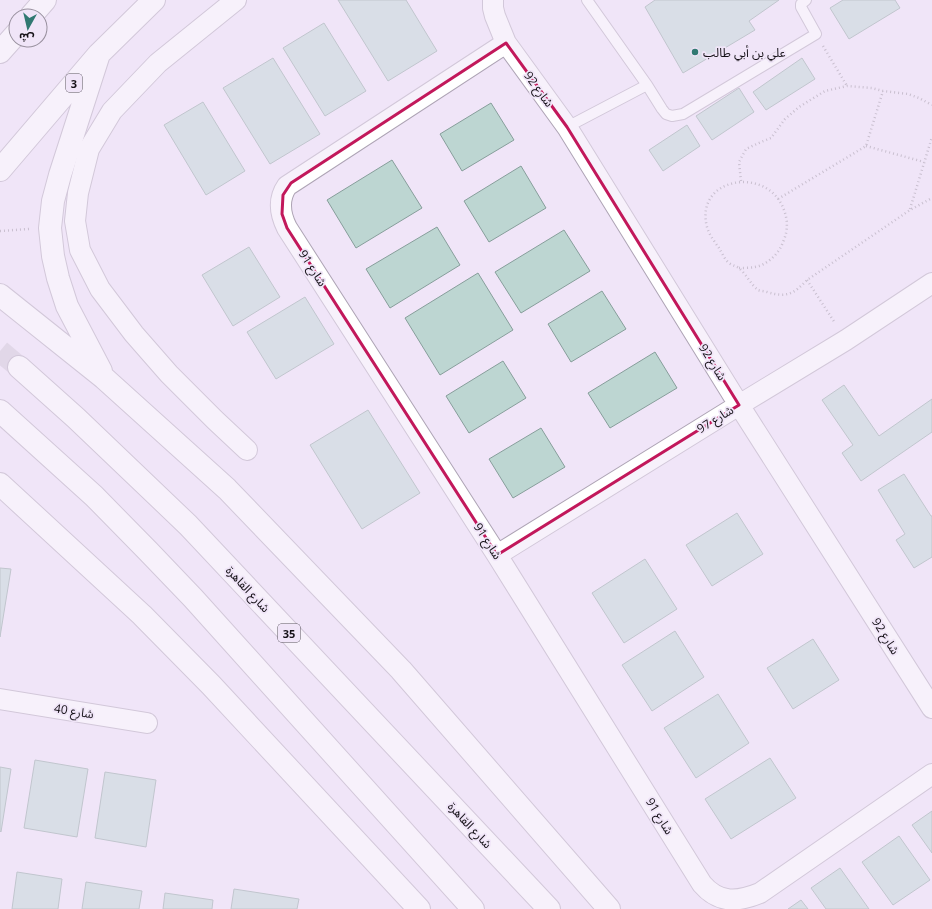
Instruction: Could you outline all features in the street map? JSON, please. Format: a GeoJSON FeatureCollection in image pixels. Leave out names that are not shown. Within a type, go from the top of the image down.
{"type":"FeatureCollection","features":[{"type":"Feature","properties":{"kind":"main road"},"geometry":{"type":"LineString","coordinates":[[38,8],[45,0]]}},
{"type":"Feature","properties":{"kind":"main road","name":"3"},"geometry":{"type":"LineString","coordinates":[[0,170],[99,54],[154,0]]}},
{"type":"Feature","properties":{"kind":"main road"},"geometry":{"type":"LineString","coordinates":[[99,54],[60,175],[53,201],[50,228],[53,256],[67,306],[104,378]]}},
{"type":"Feature","properties":{"kind":"main road"},"geometry":{"type":"LineString","coordinates":[[0,295],[104,378],[227,489],[401,670],[609,909]]}},
{"type":"Feature","properties":{"kind":"main road","name":"شارع القاهرة"},"geometry":{"type":"LineString","coordinates":[[19,367],[76,418],[188,525],[549,909]]}},
{"type":"Feature","properties":{"kind":"main road"},"geometry":{"type":"LineString","coordinates":[[0,410],[94,496],[193,598],[473,909]]}},
{"type":"Feature","properties":{"kind":"main road"},"geometry":{"type":"LineString","coordinates":[[0,484],[142,615],[216,691],[419,909]]}},
{"type":"Feature","properties":{"kind":"street"},"geometry":{"type":"LineString","coordinates":[[236,0],[158,63],[112,111],[89,149],[78,194],[75,221],[80,250],[100,289],[134,334],[169,374],[247,450]]}},
{"type":"Feature","properties":{"kind":"street","name":"شارع 92"},"geometry":{"type":"LineString","coordinates":[[494,8],[506,43],[567,127],[739,405],[932,708]]}},
{"type":"Feature","properties":{"kind":"street","name":"شارع 91"},"geometry":{"type":"LineString","coordinates":[[506,43],[291,183],[285,189],[281,198],[283,220],[287,228],[498,555],[698,878],[710,893],[731,900],[749,898],[760,893],[932,774]]}},
{"type":"Feature","properties":{"kind":"street","name":"شارع 97"},"geometry":{"type":"LineString","coordinates":[[498,555],[846,340],[932,283]]}},
{"type":"Feature","properties":{"kind":"street","name":"شارع 40"},"geometry":{"type":"LineString","coordinates":[[0,699],[147,723]]}},
{"type":"Feature","properties":{"kind":"lane"},"geometry":{"type":"LineString","coordinates":[[587,0],[647,85],[662,109],[666,114],[672,116],[683,114],[816,34],[801,7],[801,4],[806,0]]}},
{"type":"Feature","properties":{"kind":"lane"},"geometry":{"type":"LineString","coordinates":[[567,127],[647,85]]}},
{"type":"Feature","properties":{"kind":"path"},"geometry":{"type":"LineString","coordinates":[[816,34],[848,86]]}},
{"type":"Feature","properties":{"kind":"path"},"geometry":{"type":"LineString","coordinates":[[741,182],[739,162],[746,149],[771,138],[785,118],[825,91],[848,86],[872,88],[908,94],[932,104]]}},
{"type":"Feature","properties":{"kind":"path"},"geometry":{"type":"LineString","coordinates":[[778,199],[866,146],[883,91]]}},
{"type":"Feature","properties":{"kind":"path"},"geometry":{"type":"LineString","coordinates":[[910,210],[932,137]]}},
{"type":"Feature","properties":{"kind":"path"},"geometry":{"type":"LineString","coordinates":[[866,146],[924,162]]}},
{"type":"Feature","properties":{"kind":"path"},"geometry":{"type":"LineString","coordinates":[[739,268],[755,267],[770,260],[781,248],[787,234],[787,218],[782,203],[771,191],[757,183],[741,182],[725,185],[712,194],[706,207],[705,218],[707,229],[729,263],[739,268],[758,289],[778,295],[789,294],[799,288],[807,280],[910,210],[932,198]]}},
{"type":"Feature","properties":{"kind":"path"},"geometry":{"type":"LineString","coordinates":[[0,231],[50,228]]}},
{"type":"Feature","properties":{"kind":"path"},"geometry":{"type":"LineString","coordinates":[[807,280],[846,340]]}},
{"type":"Feature","properties":{"kind":"highlighted area"},"geometry":{"type":"Polygon","coordinates":[[[506,43],[567,127],[739,405],[497,555],[287,228],[282,214],[283,195],[291,183],[506,43]]]}},
{"type":"Feature","properties":{"kind":"building"},"geometry":{"type":"Polygon","coordinates":[[[338,0],[406,0],[437,51],[388,81],[338,0]]]}},
{"type":"Feature","properties":{"kind":"building","name":"علي بن أبي طالب"},"geometry":{"type":"Polygon","coordinates":[[[655,0],[779,0],[749,21],[755,30],[683,73],[645,7],[655,0]]]}},
{"type":"Feature","properties":{"kind":"building"},"geometry":{"type":"Polygon","coordinates":[[[843,0],[895,0],[900,8],[849,39],[830,8],[843,0]]]}},
{"type":"Feature","properties":{"kind":"building"},"geometry":{"type":"Polygon","coordinates":[[[324,23],[366,91],[325,116],[283,48],[324,23]]]}},
{"type":"Feature","properties":{"kind":"building"},"geometry":{"type":"Polygon","coordinates":[[[273,58],[320,134],[270,164],[223,88],[273,58]]]}},
{"type":"Feature","properties":{"kind":"building"},"geometry":{"type":"Polygon","coordinates":[[[802,58],[815,79],[766,110],[753,92],[802,58]]]}},
{"type":"Feature","properties":{"kind":"building"},"geometry":{"type":"Polygon","coordinates":[[[739,88],[754,112],[712,140],[696,116],[739,88]]]}},
{"type":"Feature","properties":{"kind":"building"},"geometry":{"type":"Polygon","coordinates":[[[203,102],[245,171],[206,195],[164,125],[203,102]]]}},
{"type":"Feature","properties":{"kind":"building"},"geometry":{"type":"Polygon","coordinates":[[[491,103],[514,140],[462,171],[440,134],[491,103]]]}},
{"type":"Feature","properties":{"kind":"building"},"geometry":{"type":"Polygon","coordinates":[[[687,125],[700,146],[663,171],[649,150],[687,125]]]}},
{"type":"Feature","properties":{"kind":"building"},"geometry":{"type":"Polygon","coordinates":[[[392,160],[422,208],[356,248],[327,200],[392,160]]]}},
{"type":"Feature","properties":{"kind":"building"},"geometry":{"type":"Polygon","coordinates":[[[521,166],[546,208],[489,242],[464,201],[521,166]]]}},
{"type":"Feature","properties":{"kind":"building"},"geometry":{"type":"Polygon","coordinates":[[[437,227],[460,265],[390,308],[366,269],[437,227]]]}},
{"type":"Feature","properties":{"kind":"building"},"geometry":{"type":"Polygon","coordinates":[[[564,230],[590,271],[521,313],[495,272],[564,230]]]}},
{"type":"Feature","properties":{"kind":"building"},"geometry":{"type":"Polygon","coordinates":[[[249,247],[280,297],[233,326],[202,275],[249,247]]]}},
{"type":"Feature","properties":{"kind":"building"},"geometry":{"type":"Polygon","coordinates":[[[478,273],[513,330],[440,375],[405,318],[478,273]]]}},
{"type":"Feature","properties":{"kind":"building"},"geometry":{"type":"Polygon","coordinates":[[[602,291],[626,329],[571,362],[548,324],[602,291]]]}},
{"type":"Feature","properties":{"kind":"building"},"geometry":{"type":"Polygon","coordinates":[[[305,297],[334,344],[276,379],[247,332],[305,297]]]}},
{"type":"Feature","properties":{"kind":"building"},"geometry":{"type":"Polygon","coordinates":[[[655,352],[677,388],[610,428],[588,393],[655,352]]]}},
{"type":"Feature","properties":{"kind":"building"},"geometry":{"type":"Polygon","coordinates":[[[503,361],[526,398],[469,433],[446,396],[503,361]]]}},
{"type":"Feature","properties":{"kind":"building"},"geometry":{"type":"Polygon","coordinates":[[[844,385],[879,436],[932,399],[932,432],[861,481],[842,453],[853,445],[822,400],[844,385]]]}},
{"type":"Feature","properties":{"kind":"building"},"geometry":{"type":"Polygon","coordinates":[[[368,410],[420,493],[362,529],[310,445],[368,410]]]}},
{"type":"Feature","properties":{"kind":"building"},"geometry":{"type":"Polygon","coordinates":[[[541,428],[565,467],[513,498],[489,459],[541,428]]]}},
{"type":"Feature","properties":{"kind":"building"},"geometry":{"type":"Polygon","coordinates":[[[904,474],[932,516],[932,557],[914,568],[896,540],[905,534],[878,490],[904,474]]]}},
{"type":"Feature","properties":{"kind":"building"},"geometry":{"type":"Polygon","coordinates":[[[737,513],[763,554],[712,586],[686,545],[737,513]]]}},
{"type":"Feature","properties":{"kind":"building"},"geometry":{"type":"Polygon","coordinates":[[[645,559],[677,609],[624,643],[592,593],[645,559]]]}},
{"type":"Feature","properties":{"kind":"building"},"geometry":{"type":"Polygon","coordinates":[[[0,568],[11,569],[0,637],[0,568]]]}},
{"type":"Feature","properties":{"kind":"building"},"geometry":{"type":"Polygon","coordinates":[[[675,631],[704,677],[652,711],[622,665],[675,631]]]}},
{"type":"Feature","properties":{"kind":"building"},"geometry":{"type":"Polygon","coordinates":[[[813,639],[839,680],[793,709],[767,668],[813,639]]]}},
{"type":"Feature","properties":{"kind":"building"},"geometry":{"type":"Polygon","coordinates":[[[718,694],[749,743],[696,778],[664,728],[718,694]]]}},
{"type":"Feature","properties":{"kind":"building"},"geometry":{"type":"Polygon","coordinates":[[[770,758],[796,798],[731,839],[705,799],[770,758]]]}},
{"type":"Feature","properties":{"kind":"building"},"geometry":{"type":"Polygon","coordinates":[[[35,760],[88,769],[77,837],[24,828],[35,760]]]}},
{"type":"Feature","properties":{"kind":"building"},"geometry":{"type":"Polygon","coordinates":[[[0,767],[11,769],[1,832],[0,831],[0,767]]]}},
{"type":"Feature","properties":{"kind":"building"},"geometry":{"type":"Polygon","coordinates":[[[105,772],[156,780],[146,847],[95,838],[105,772]]]}},
{"type":"Feature","properties":{"kind":"building"},"geometry":{"type":"Polygon","coordinates":[[[932,811],[932,853],[912,825],[932,811]]]}},
{"type":"Feature","properties":{"kind":"building"},"geometry":{"type":"Polygon","coordinates":[[[899,836],[930,880],[893,905],[862,862],[899,836]]]}},
{"type":"Feature","properties":{"kind":"building"},"geometry":{"type":"Polygon","coordinates":[[[840,868],[869,909],[826,909],[811,888],[840,868]]]}},
{"type":"Feature","properties":{"kind":"building"},"geometry":{"type":"Polygon","coordinates":[[[17,872],[62,879],[58,909],[12,909],[17,872]]]}},
{"type":"Feature","properties":{"kind":"building"},"geometry":{"type":"Polygon","coordinates":[[[86,882],[142,891],[139,909],[82,909],[86,882]]]}},
{"type":"Feature","properties":{"kind":"building"},"geometry":{"type":"Polygon","coordinates":[[[234,889],[299,899],[297,909],[231,909],[234,889]]]}},
{"type":"Feature","properties":{"kind":"building"},"geometry":{"type":"Polygon","coordinates":[[[165,893],[213,900],[212,909],[163,909],[165,893]]]}},
{"type":"Feature","properties":{"kind":"building"},"geometry":{"type":"Polygon","coordinates":[[[801,900],[808,909],[788,909],[801,900]]]}},
{"type":"Feature","properties":{"kind":"tunnel"},"geometry":{"type":"LineString","coordinates":[[0,351],[19,367]]}},
{"type":"Feature","properties":{"kind":"place","name":"علي بن أبي طالب"},"geometry":{"type":"Point","coordinates":[695,52]}}]}
